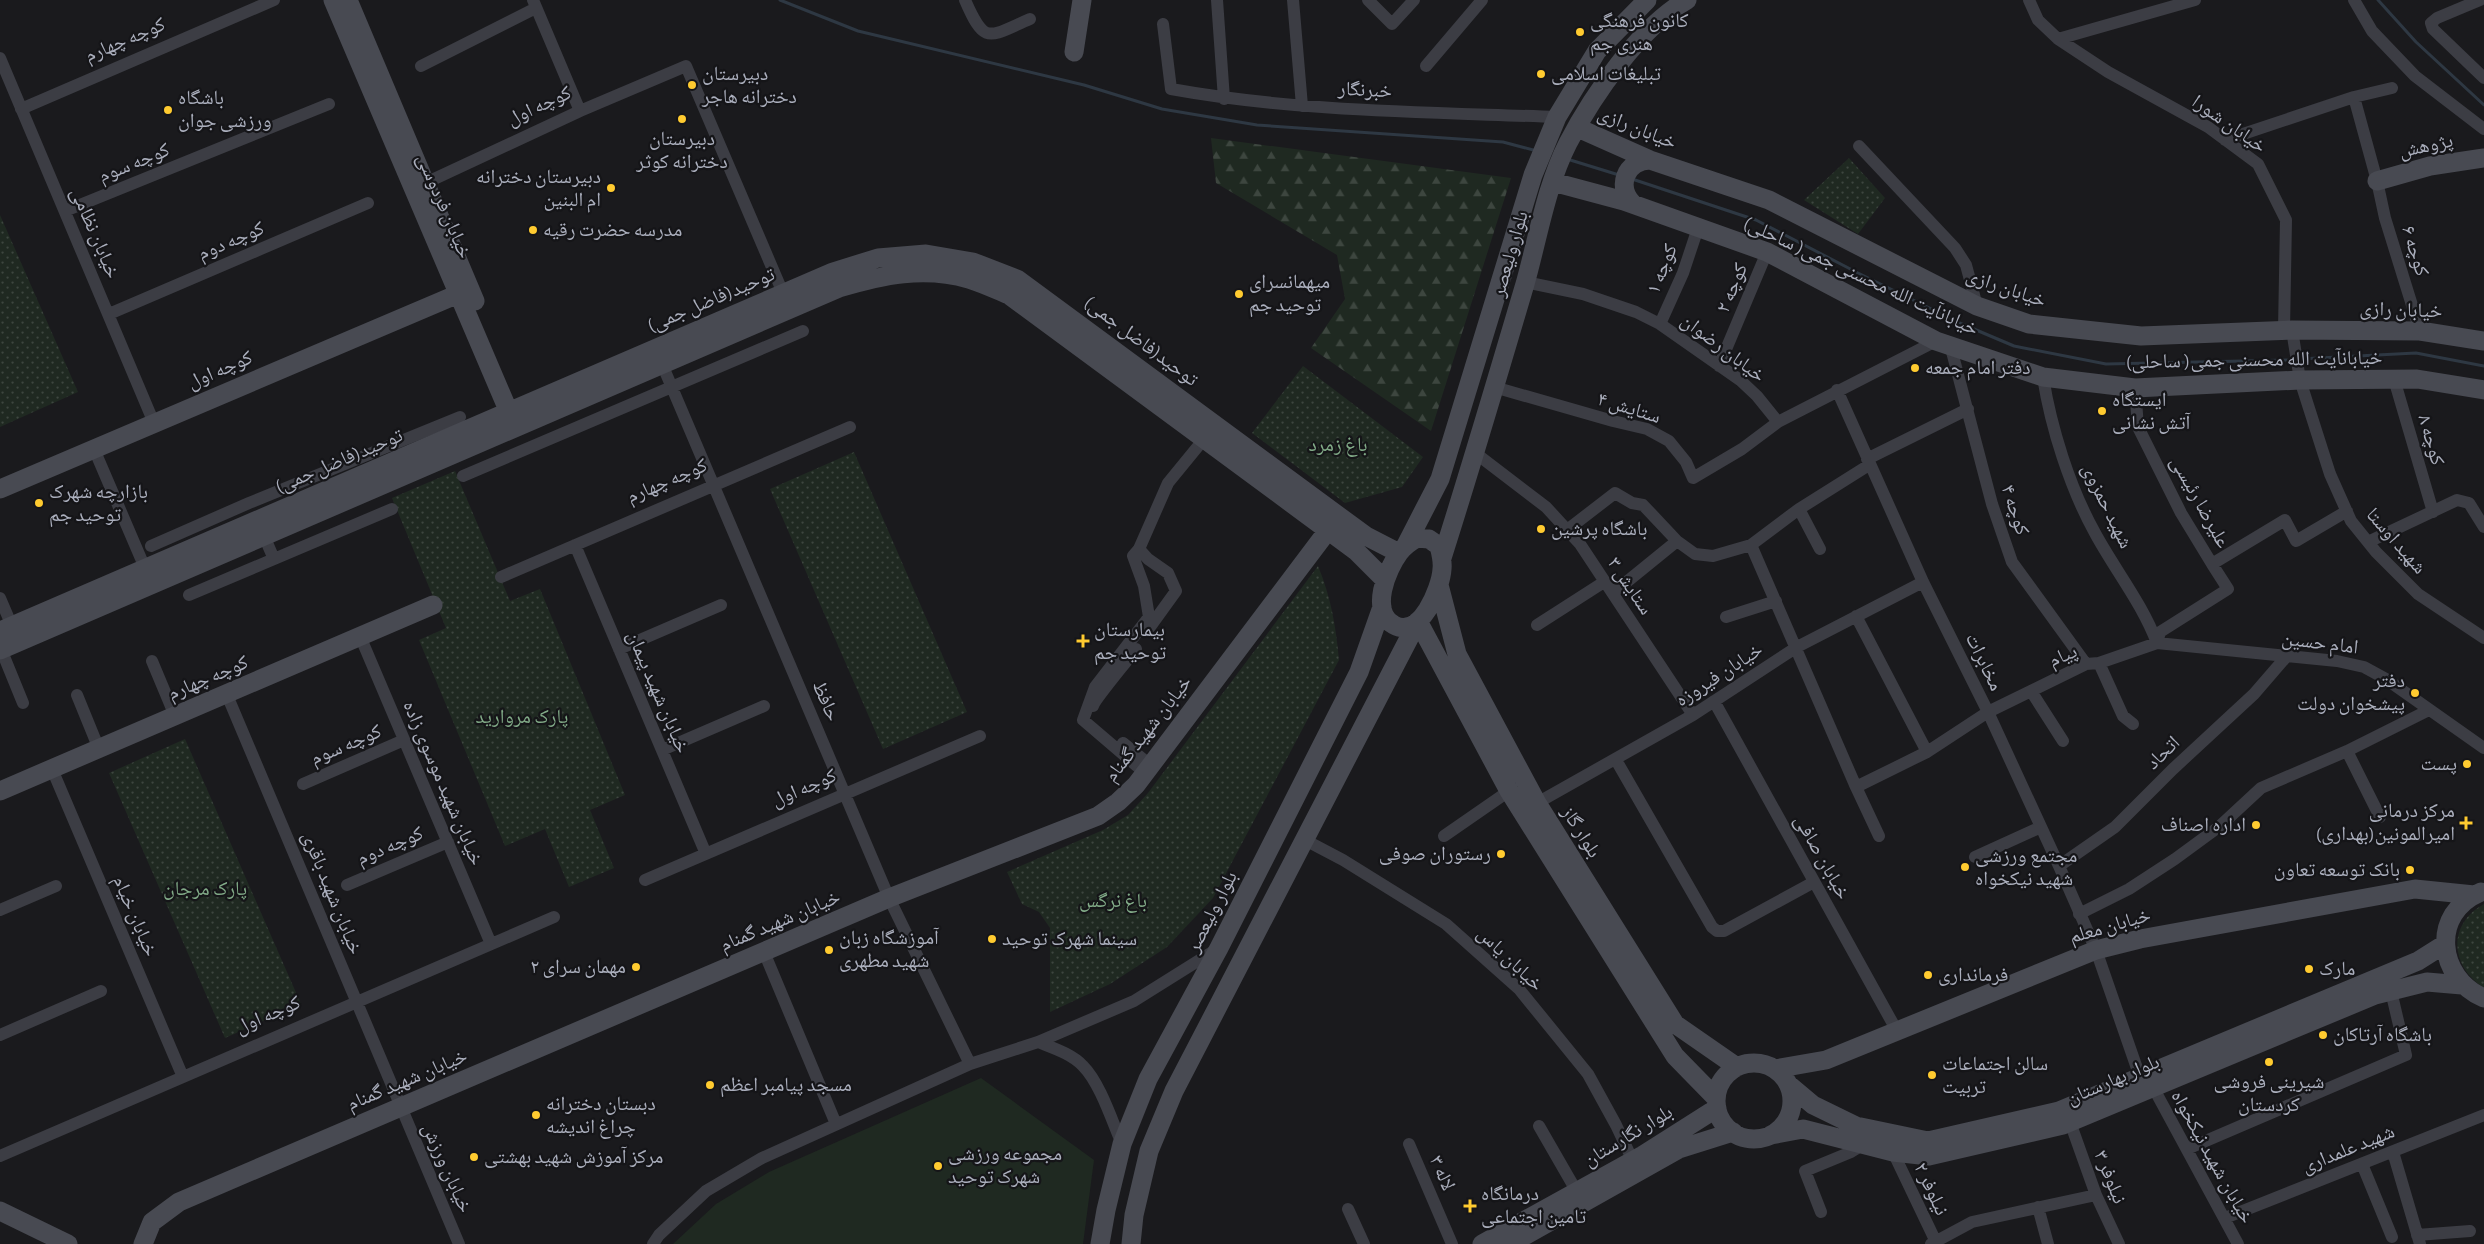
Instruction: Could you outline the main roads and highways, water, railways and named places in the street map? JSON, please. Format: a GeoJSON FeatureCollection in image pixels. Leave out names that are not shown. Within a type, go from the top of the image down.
{"type":"FeatureCollection","features":[{"type":"Feature","properties":{"kind":"waterway"},"geometry":{"type":"LineString","coordinates":[[780,0],[858,31],[1084,85],[1162,109],[1257,125],[1503,142],[1537,151]]}},
{"type":"Feature","properties":{"kind":"waterway"},"geometry":{"type":"LineString","coordinates":[[2378,0],[2416,42],[2484,105]]}},
{"type":"Feature","properties":{"kind":"waterway"},"geometry":{"type":"LineString","coordinates":[[1567,159],[1619,175]]}},
{"type":"Feature","properties":{"kind":"waterway"},"geometry":{"type":"LineString","coordinates":[[1632,179],[1756,220],[1962,324],[2014,346],[2106,364],[2293,360]]}},
{"type":"Feature","properties":{"kind":"waterway"},"geometry":{"type":"LineString","coordinates":[[2299,359],[2416,353],[2484,366]]}},
{"type":"Feature","properties":{"kind":"place","name":"کانون فرهنگی هنری جم"},"geometry":{"type":"Point","coordinates":[1580,32]}},
{"type":"Feature","properties":{"kind":"place","name":"تبلیغات اسلامی"},"geometry":{"type":"Point","coordinates":[1541,74]}},
{"type":"Feature","properties":{"kind":"place","name":"دبیرستان دخترانه هاجر"},"geometry":{"type":"Point","coordinates":[692,85]}},
{"type":"Feature","properties":{"kind":"place","name":"باشگاه ورزشی جوان"},"geometry":{"type":"Point","coordinates":[168,110]}},
{"type":"Feature","properties":{"kind":"place","name":"دبیرستان دخترانه کوثر"},"geometry":{"type":"Point","coordinates":[682,119]}},
{"type":"Feature","properties":{"kind":"place","name":"دبیرستان دخترانه ام البنین"},"geometry":{"type":"Point","coordinates":[611,188]}},
{"type":"Feature","properties":{"kind":"place","name":"مدرسه حضرت رقیه"},"geometry":{"type":"Point","coordinates":[533,230]}},
{"type":"Feature","properties":{"kind":"place","name":"میهمانسرای توحید جم"},"geometry":{"type":"Point","coordinates":[1239,294]}},
{"type":"Feature","properties":{"kind":"place","name":"دفتر امام جمعه"},"geometry":{"type":"Point","coordinates":[1915,368]}},
{"type":"Feature","properties":{"kind":"place","name":"ایستگاه آتش نشانی"},"geometry":{"type":"Point","coordinates":[2102,411]}},
{"type":"Feature","properties":{"kind":"place","name":"بازارچه شهرک توحید جم"},"geometry":{"type":"Point","coordinates":[39,503]}},
{"type":"Feature","properties":{"kind":"place","name":"باشگاه پرشین"},"geometry":{"type":"Point","coordinates":[1541,529]}},
{"type":"Feature","properties":{"kind":"place","name":"بیمارستان توحید جم"},"geometry":{"type":"Point","coordinates":[1083,641]}},
{"type":"Feature","properties":{"kind":"place","name":"دفتر پیشخوان دولت"},"geometry":{"type":"Point","coordinates":[2415,693]}},
{"type":"Feature","properties":{"kind":"place","name":"پست"},"geometry":{"type":"Point","coordinates":[2467,764]}},
{"type":"Feature","properties":{"kind":"place","name":"مرکز درمانی امیرالمونین(بهداری)"},"geometry":{"type":"Point","coordinates":[2466,823]}},
{"type":"Feature","properties":{"kind":"place","name":"اداره اصناف"},"geometry":{"type":"Point","coordinates":[2256,825]}},
{"type":"Feature","properties":{"kind":"place","name":"رستوران صوفی"},"geometry":{"type":"Point","coordinates":[1501,854]}},
{"type":"Feature","properties":{"kind":"place","name":"مجتمع ورزشی شهید نیکخواه"},"geometry":{"type":"Point","coordinates":[1965,867]}},
{"type":"Feature","properties":{"kind":"place","name":"بانک توسعه تعاون"},"geometry":{"type":"Point","coordinates":[2410,870]}},
{"type":"Feature","properties":{"kind":"place","name":"سینما شهرک توحید"},"geometry":{"type":"Point","coordinates":[992,939]}},
{"type":"Feature","properties":{"kind":"place","name":"آموزشگاه زبان شهید مطهری"},"geometry":{"type":"Point","coordinates":[829,950]}},
{"type":"Feature","properties":{"kind":"place","name":"مهمان سرای ۲"},"geometry":{"type":"Point","coordinates":[636,967]}},
{"type":"Feature","properties":{"kind":"place","name":"مارک"},"geometry":{"type":"Point","coordinates":[2309,969]}},
{"type":"Feature","properties":{"kind":"place","name":"فرمانداری"},"geometry":{"type":"Point","coordinates":[1928,975]}},
{"type":"Feature","properties":{"kind":"place","name":"باشگاه آرتاکان"},"geometry":{"type":"Point","coordinates":[2323,1035]}},
{"type":"Feature","properties":{"kind":"place","name":"شیرینی فروشی کردستان"},"geometry":{"type":"Point","coordinates":[2269,1062]}},
{"type":"Feature","properties":{"kind":"place","name":"سالن اجتماعات تربیت"},"geometry":{"type":"Point","coordinates":[1932,1075]}},
{"type":"Feature","properties":{"kind":"place","name":"مسجد پیامبر اعظم"},"geometry":{"type":"Point","coordinates":[710,1085]}},
{"type":"Feature","properties":{"kind":"place","name":"دبستان دخترانه چراغ اندیشه"},"geometry":{"type":"Point","coordinates":[536,1115]}},
{"type":"Feature","properties":{"kind":"place","name":"مرکز آموزش شهید بهشتی"},"geometry":{"type":"Point","coordinates":[474,1157]}},
{"type":"Feature","properties":{"kind":"place","name":"مجموعه ورزشی شهرک توحید"},"geometry":{"type":"Point","coordinates":[938,1166]}},
{"type":"Feature","properties":{"kind":"place","name":"درمانگاه تامین اجتماعی"},"geometry":{"type":"Point","coordinates":[1470,1206]}},
{"type":"Feature","properties":{"kind":"park label","name":"باغ زمرد"},"geometry":{"type":"Point","coordinates":[1338,445]}},
{"type":"Feature","properties":{"kind":"park label","name":"پارک مروارید"},"geometry":{"type":"Point","coordinates":[522,717]}},
{"type":"Feature","properties":{"kind":"park label","name":"پارک مرجان"},"geometry":{"type":"Point","coordinates":[205,889]}},
{"type":"Feature","properties":{"kind":"park label","name":"باغ نرگس"},"geometry":{"type":"Point","coordinates":[1113,901]}}]}
